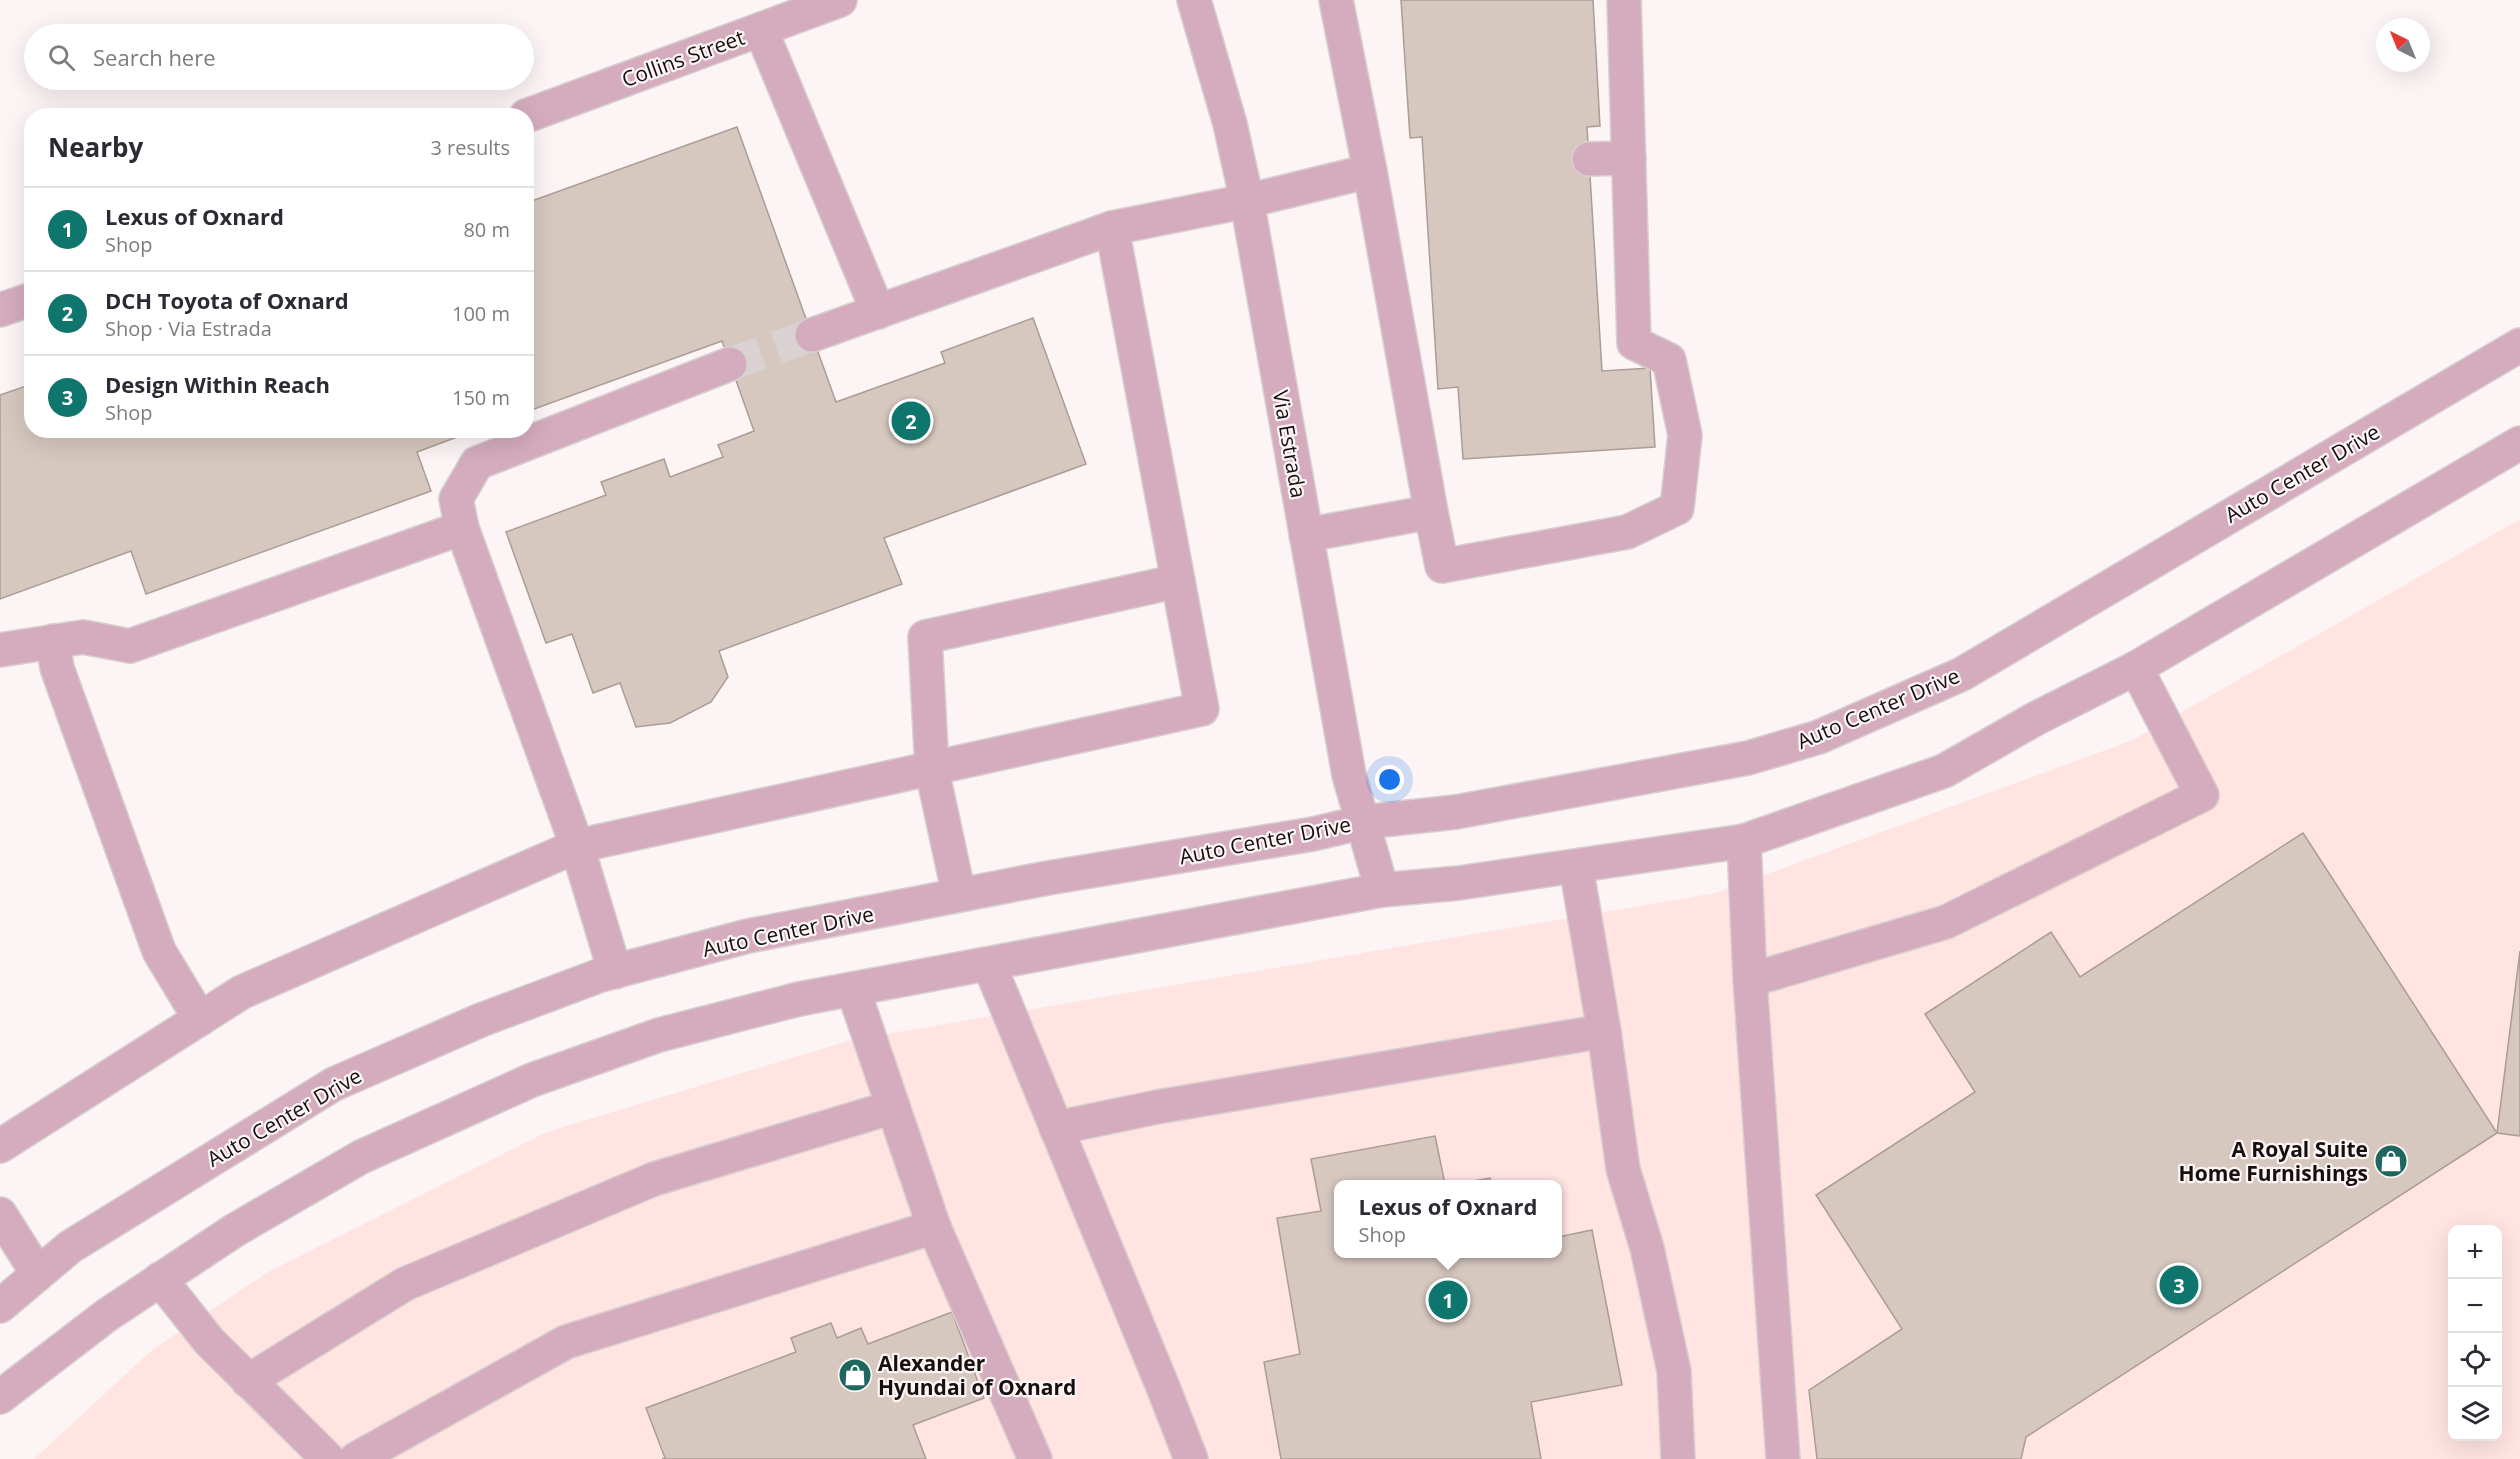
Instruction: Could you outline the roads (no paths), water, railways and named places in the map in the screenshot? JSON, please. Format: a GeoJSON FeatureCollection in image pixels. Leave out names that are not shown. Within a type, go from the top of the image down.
{"type":"FeatureCollection","features":[{"type":"Feature","properties":{"kind":"street","name":"Collins Street"},"geometry":{"type":"LineString","coordinates":[[534,113],[840,0]]}},
{"type":"Feature","properties":{"kind":"street","name":"Via Estrada"},"geometry":{"type":"LineString","coordinates":[[1194,0],[1230,124],[1247,201],[1349,775],[1382,890]]}},
{"type":"Feature","properties":{"kind":"street"},"geometry":{"type":"LineString","coordinates":[[1336,0],[1370,171],[1442,566],[1627,532],[1677,508],[1685,435],[1669,360],[1634,344],[1624,0]]}},
{"type":"Feature","properties":{"kind":"street"},"geometry":{"type":"LineString","coordinates":[[761,30],[878,312]]}},
{"type":"Feature","properties":{"kind":"street"},"geometry":{"type":"LineString","coordinates":[[1589,159],[1629,158]]}},
{"type":"Feature","properties":{"kind":"street"},"geometry":{"type":"LineString","coordinates":[[812,335],[1112,228],[1247,201],[1370,171]]}},
{"type":"Feature","properties":{"kind":"street"},"geometry":{"type":"LineString","coordinates":[[0,1146],[242,993],[577,846],[1202,709],[1112,228]]}},
{"type":"Feature","properties":{"kind":"street"},"geometry":{"type":"LineString","coordinates":[[0,310],[24,302]]}},
{"type":"Feature","properties":{"kind":"street","name":"Auto Center Drive"},"geometry":{"type":"LineString","coordinates":[[0,1306],[70,1247],[334,1084],[481,1020],[615,972],[748,936],[959,895],[1313,834],[1364,822],[1456,812],[1748,758],[1819,737],[1962,674],[2520,345]]}},
{"type":"Feature","properties":{"kind":"street"},"geometry":{"type":"LineString","coordinates":[[615,972],[577,846],[462,528],[456,499],[477,463],[730,364]]}},
{"type":"Feature","properties":{"kind":"street"},"geometry":{"type":"LineString","coordinates":[[0,1397],[107,1315],[235,1230],[361,1157],[532,1080],[659,1035],[799,999],[1382,890],[1459,883],[1744,841],[1944,771],[2035,719],[2136,668],[2520,443]]}},
{"type":"Feature","properties":{"kind":"street"},"geometry":{"type":"LineString","coordinates":[[1306,535],[1431,512]]}},
{"type":"Feature","properties":{"kind":"street"},"geometry":{"type":"LineString","coordinates":[[0,650],[83,637],[130,646],[462,528]]}},
{"type":"Feature","properties":{"kind":"street"},"geometry":{"type":"LineString","coordinates":[[959,895],[932,770],[925,637],[1178,581]]}},
{"type":"Feature","properties":{"kind":"street"},"geometry":{"type":"LineString","coordinates":[[53,641],[57,668],[159,951],[200,1018]]}},
{"type":"Feature","properties":{"kind":"street"},"geometry":{"type":"LineString","coordinates":[[1750,980],[1947,922],[2202,795],[2136,668]]}},
{"type":"Feature","properties":{"kind":"street"},"geometry":{"type":"LineString","coordinates":[[1744,841],[1750,980],[1782,1459]]}},
{"type":"Feature","properties":{"kind":"street"},"geometry":{"type":"LineString","coordinates":[[1576,866],[1604,1031],[1623,1169],[1647,1248],[1674,1371],[1678,1459]]}},
{"type":"Feature","properties":{"kind":"street"},"geometry":{"type":"LineString","coordinates":[[989,964],[1166,1392],[1191,1459]]}},
{"type":"Feature","properties":{"kind":"street"},"geometry":{"type":"LineString","coordinates":[[853,989],[934,1227],[1035,1459]]}},
{"type":"Feature","properties":{"kind":"street"},"geometry":{"type":"LineString","coordinates":[[1056,1128],[1169,1105],[1604,1031]]}},
{"type":"Feature","properties":{"kind":"street"},"geometry":{"type":"LineString","coordinates":[[248,1381],[405,1284],[654,1179],[893,1107]]}},
{"type":"Feature","properties":{"kind":"street"},"geometry":{"type":"LineString","coordinates":[[0,1214],[38,1274]]}},
{"type":"Feature","properties":{"kind":"street"},"geometry":{"type":"LineString","coordinates":[[356,1459],[566,1342],[934,1227]]}},
{"type":"Feature","properties":{"kind":"street"},"geometry":{"type":"LineString","coordinates":[[160,1279],[209,1341],[328,1459]]}},
{"type":"Feature","properties":{"kind":"tunnel"},"geometry":{"type":"LineString","coordinates":[[730,364],[812,335]]}},
{"type":"Feature","properties":{"kind":"place","name":"DCH Toyota of Oxnard"},"geometry":{"type":"Point","coordinates":[911,421]}},
{"type":"Feature","properties":{"kind":"place","name":"A Royal Suite Home Furnishings"},"geometry":{"type":"Point","coordinates":[2391,1161]}},
{"type":"Feature","properties":{"kind":"place","name":"Design Within Reach"},"geometry":{"type":"Point","coordinates":[2179,1285]}},
{"type":"Feature","properties":{"kind":"place","name":"Lexus of Oxnard"},"geometry":{"type":"Point","coordinates":[1448,1300]}},
{"type":"Feature","properties":{"kind":"place","name":"Alexander Hyundai of Oxnard"},"geometry":{"type":"Point","coordinates":[855,1375]}}]}
